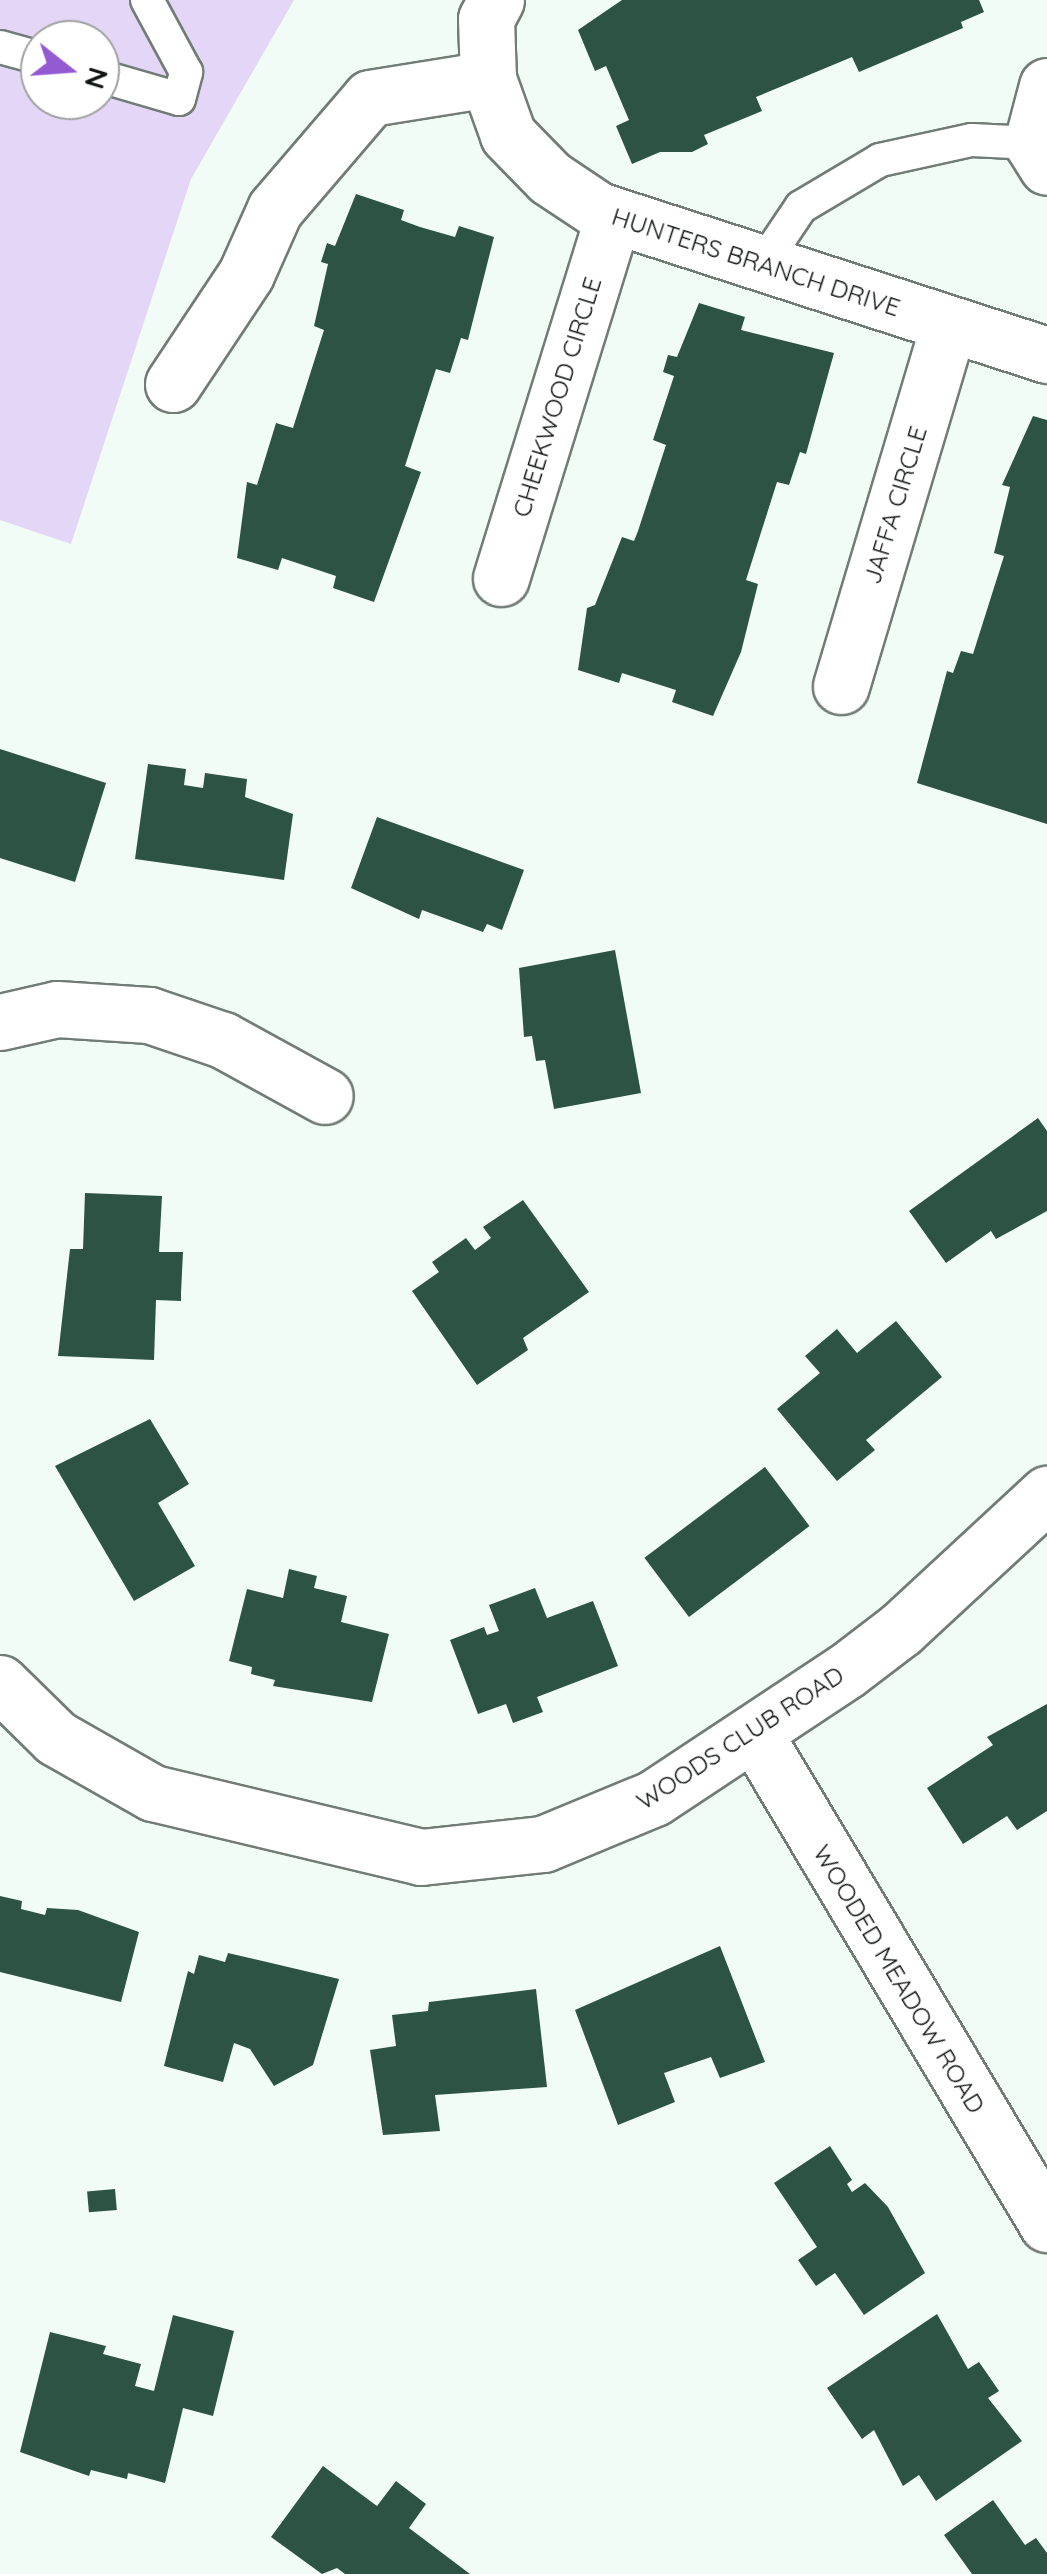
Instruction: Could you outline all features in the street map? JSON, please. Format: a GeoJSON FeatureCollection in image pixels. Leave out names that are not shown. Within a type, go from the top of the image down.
{"type":"FeatureCollection","features":[{"type":"Feature","properties":{"kind":"street","name":"HUNTERS BRANCH DRIVE"},"geometry":{"type":"LineString","coordinates":[[496,0],[486,18],[488,79],[508,135],[550,178],[613,217],[1047,355]]}},
{"type":"Feature","properties":{"kind":"street"},"geometry":{"type":"LineString","coordinates":[[173,384],[246,274],[276,209],[370,98],[488,79]]}},
{"type":"Feature","properties":{"kind":"street"},"geometry":{"type":"LineString","coordinates":[[1040,155],[1047,86]]}},
{"type":"Feature","properties":{"kind":"street","name":"CHEEKWOOD CIRCLE"},"geometry":{"type":"LineString","coordinates":[[500,578],[613,217]]}},
{"type":"Feature","properties":{"kind":"street","name":"JAFFA CIRCLE"},"geometry":{"type":"LineString","coordinates":[[841,686],[949,324]]}},
{"type":"Feature","properties":{"kind":"street"},"geometry":{"type":"LineString","coordinates":[[0,1022],[56,1009],[148,1016],[223,1040],[326,1096]]}},
{"type":"Feature","properties":{"kind":"street","name":"WOODS CLUB ROAD"},"geometry":{"type":"LineString","coordinates":[[0,1684],[56,1738],[153,1792],[421,1857],[542,1844],[604,1822],[754,1733],[901,1630],[1047,1494]]}},
{"type":"Feature","properties":{"kind":"street","name":"WOODED MEADOW ROAD"},"geometry":{"type":"LineString","coordinates":[[754,1733],[1047,2224]]}},
{"type":"Feature","properties":{"kind":"lane"},"geometry":{"type":"LineString","coordinates":[[120,82],[179,100],[186,72],[146,0]]}},
{"type":"Feature","properties":{"kind":"lane"},"geometry":{"type":"LineString","coordinates":[[762,264],[801,208],[880,160],[972,140],[1040,155]]}},
{"type":"Feature","properties":{"kind":"shaded area"},"geometry":{"type":"Polygon","coordinates":[[[0,0],[294,0],[191,179],[71,544],[0,520],[0,0]]]}},
{"type":"Feature","properties":{"kind":"building"},"geometry":{"type":"Polygon","coordinates":[[[622,0],[979,0],[984,12],[961,22],[963,28],[859,72],[852,57],[756,97],[762,111],[704,135],[708,144],[692,152],[660,152],[632,164],[616,126],[629,120],[606,66],[595,71],[578,30],[622,0]]]}},
{"type":"Feature","properties":{"kind":"building"},"geometry":{"type":"Polygon","coordinates":[[[356,194],[404,210],[401,220],[420,227],[455,237],[459,226],[494,237],[468,340],[461,338],[450,373],[436,369],[405,466],[421,472],[374,602],[333,588],[336,576],[282,558],[278,570],[237,558],[247,482],[257,485],[276,423],[293,428],[324,330],[314,326],[328,264],[321,262],[327,243],[335,246],[356,194]]]}},
{"type":"Feature","properties":{"kind":"building"},"geometry":{"type":"Polygon","coordinates":[[[699,303],[745,317],[741,330],[834,353],[806,454],[800,452],[789,485],[777,482],[746,580],[758,584],[741,652],[713,716],[672,702],[676,690],[622,673],[619,683],[578,670],[587,608],[595,605],[622,537],[634,541],[638,531],[666,445],[653,440],[674,376],[663,372],[668,355],[677,357],[699,303]]]}},
{"type":"Feature","properties":{"kind":"building"},"geometry":{"type":"Polygon","coordinates":[[[1033,416],[1047,420],[1047,824],[917,783],[947,671],[953,673],[961,651],[973,654],[1004,556],[994,553],[1010,487],[1002,485],[1033,416]]]}},
{"type":"Feature","properties":{"kind":"building"},"geometry":{"type":"Polygon","coordinates":[[[0,749],[106,783],[75,882],[0,858],[0,749]]]}},
{"type":"Feature","properties":{"kind":"building"},"geometry":{"type":"Polygon","coordinates":[[[148,764],[186,769],[184,785],[203,788],[205,773],[247,779],[245,797],[293,814],[284,880],[135,859],[148,764]]]}},
{"type":"Feature","properties":{"kind":"building"},"geometry":{"type":"Polygon","coordinates":[[[377,817],[524,870],[502,930],[487,924],[483,932],[422,910],[419,919],[351,888],[377,817]]]}},
{"type":"Feature","properties":{"kind":"building"},"geometry":{"type":"Polygon","coordinates":[[[615,950],[641,1093],[554,1109],[545,1060],[536,1061],[532,1036],[524,1037],[519,968],[615,950]]]}},
{"type":"Feature","properties":{"kind":"building"},"geometry":{"type":"Polygon","coordinates":[[[1038,1118],[1047,1131],[1047,1211],[996,1239],[991,1231],[946,1263],[909,1211],[1038,1118]]]}},
{"type":"Feature","properties":{"kind":"building"},"geometry":{"type":"Polygon","coordinates":[[[85,1193],[162,1196],[159,1252],[183,1252],[181,1301],[156,1300],[154,1360],[58,1356],[70,1249],[83,1249],[85,1193]]]}},
{"type":"Feature","properties":{"kind":"building"},"geometry":{"type":"Polygon","coordinates":[[[523,1200],[589,1292],[523,1338],[528,1350],[477,1385],[412,1291],[439,1272],[432,1262],[466,1238],[475,1250],[491,1238],[483,1227],[523,1200]]]}},
{"type":"Feature","properties":{"kind":"building"},"geometry":{"type":"Polygon","coordinates":[[[896,1321],[942,1377],[866,1440],[875,1450],[837,1481],[777,1409],[820,1373],[805,1356],[837,1329],[857,1353],[896,1321]]]}},
{"type":"Feature","properties":{"kind":"building"},"geometry":{"type":"Polygon","coordinates":[[[150,1419],[189,1484],[158,1503],[195,1566],[134,1601],[55,1466],[150,1419]]]}},
{"type":"Feature","properties":{"kind":"building"},"geometry":{"type":"Polygon","coordinates":[[[765,1467],[810,1526],[689,1617],[644,1558],[765,1467]]]}},
{"type":"Feature","properties":{"kind":"building"},"geometry":{"type":"Polygon","coordinates":[[[289,1569],[317,1576],[314,1588],[347,1596],[341,1622],[389,1634],[372,1702],[273,1686],[275,1680],[251,1674],[252,1667],[229,1661],[247,1589],[283,1598],[289,1569]]]}},
{"type":"Feature","properties":{"kind":"building"},"geometry":{"type":"Polygon","coordinates":[[[535,1588],[547,1618],[593,1601],[618,1666],[537,1697],[543,1712],[513,1723],[506,1704],[478,1714],[450,1640],[484,1627],[487,1635],[499,1631],[489,1605],[535,1588]]]}},
{"type":"Feature","properties":{"kind":"building"},"geometry":{"type":"Polygon","coordinates":[[[1047,1704],[1047,1811],[1017,1830],[1007,1816],[963,1844],[927,1788],[993,1745],[987,1737],[1047,1704]]]}},
{"type":"Feature","properties":{"kind":"building"},"geometry":{"type":"Polygon","coordinates":[[[0,1896],[22,1901],[21,1909],[45,1915],[47,1908],[78,1910],[139,1932],[121,2002],[0,1972],[0,1896]]]}},
{"type":"Feature","properties":{"kind":"building"},"geometry":{"type":"Polygon","coordinates":[[[720,1946],[765,2062],[720,2078],[711,2057],[664,2073],[675,2102],[618,2125],[575,2010],[720,1946]]]}},
{"type":"Feature","properties":{"kind":"building"},"geometry":{"type":"Polygon","coordinates":[[[228,1953],[339,1979],[313,2065],[274,2086],[250,2049],[234,2043],[223,2082],[164,2066],[188,1971],[194,1974],[199,1955],[225,1962],[228,1953]]]}},
{"type":"Feature","properties":{"kind":"building"},"geometry":{"type":"Polygon","coordinates":[[[536,1989],[547,2087],[435,2095],[440,2131],[383,2135],[370,2050],[396,2046],[392,2015],[428,2011],[429,2002],[536,1989]]]}},
{"type":"Feature","properties":{"kind":"building"},"geometry":{"type":"Polygon","coordinates":[[[830,2146],[852,2180],[847,2184],[852,2192],[865,2183],[888,2207],[925,2273],[864,2315],[835,2273],[816,2286],[798,2260],[817,2247],[774,2183],[830,2146]]]}},
{"type":"Feature","properties":{"kind":"building"},"geometry":{"type":"Polygon","coordinates":[[[115,2189],[117,2210],[89,2212],[87,2191],[115,2189]]]}},
{"type":"Feature","properties":{"kind":"building"},"geometry":{"type":"Polygon","coordinates":[[[937,2314],[968,2369],[979,2362],[999,2391],[988,2398],[1022,2441],[936,2501],[919,2475],[903,2486],[874,2430],[862,2439],[827,2388],[937,2314]]]}},
{"type":"Feature","properties":{"kind":"building"},"geometry":{"type":"Polygon","coordinates":[[[173,2315],[234,2331],[213,2416],[183,2408],[165,2483],[128,2473],[127,2479],[91,2470],[89,2476],[20,2452],[50,2332],[106,2346],[103,2354],[141,2364],[135,2386],[154,2391],[173,2315]]]}},
{"type":"Feature","properties":{"kind":"building"},"geometry":{"type":"Polygon","coordinates":[[[323,2466],[377,2506],[396,2481],[426,2504],[409,2528],[470,2574],[345,2574],[337,2568],[322,2574],[271,2537],[323,2466]]]}},
{"type":"Feature","properties":{"kind":"building"},"geometry":{"type":"Polygon","coordinates":[[[993,2500],[1025,2545],[1036,2538],[1047,2553],[1047,2574],[972,2574],[944,2535],[993,2500]]]}}]}
